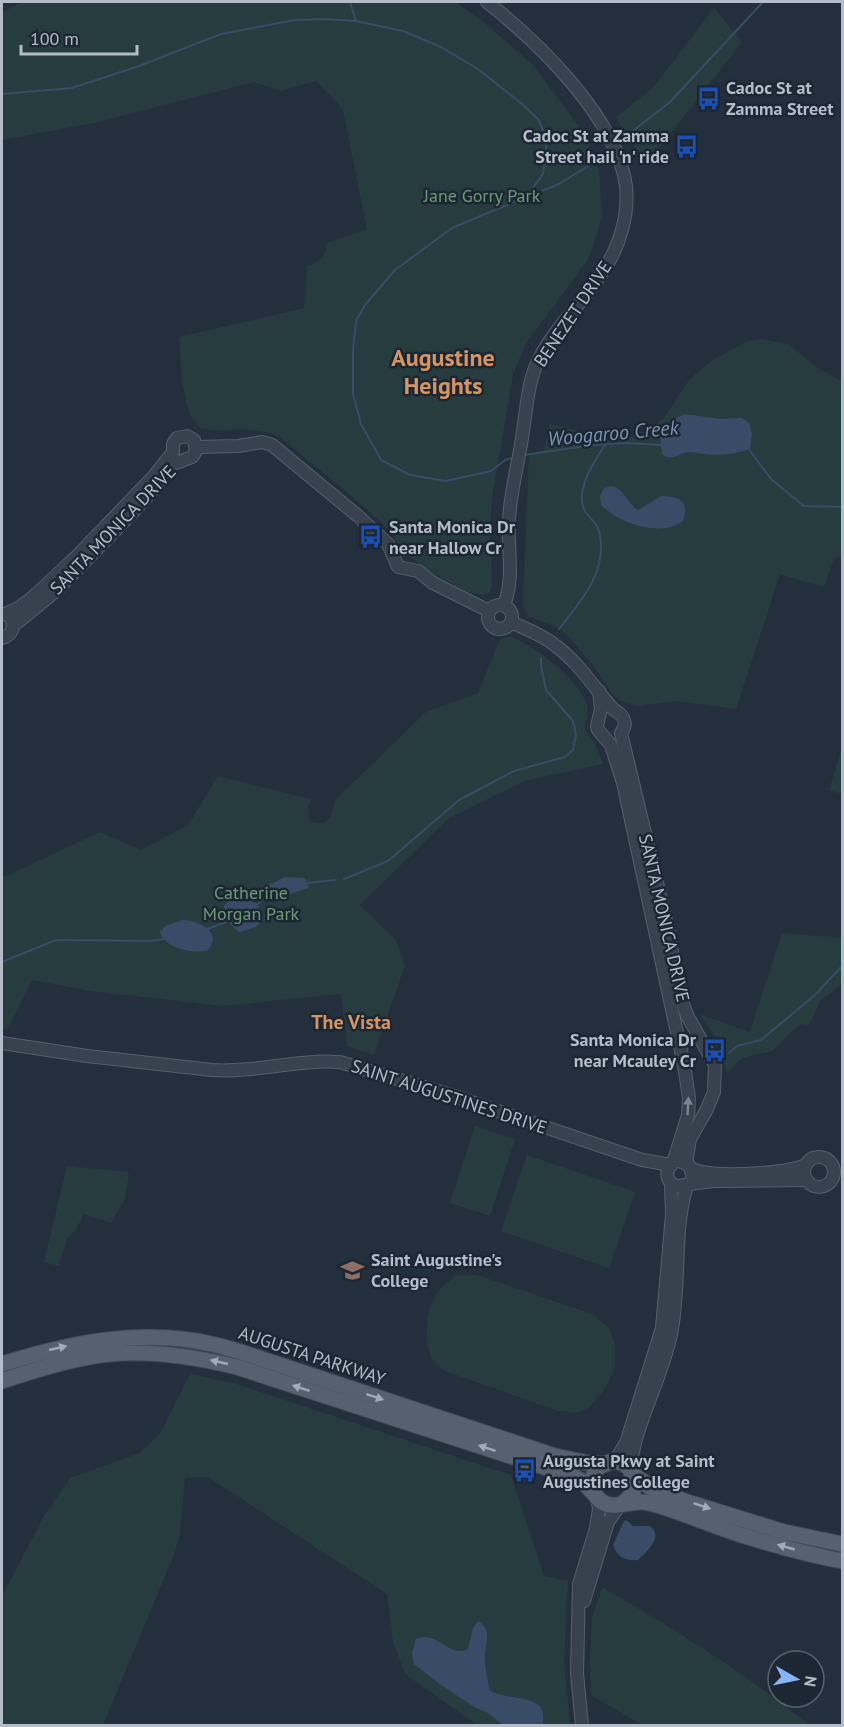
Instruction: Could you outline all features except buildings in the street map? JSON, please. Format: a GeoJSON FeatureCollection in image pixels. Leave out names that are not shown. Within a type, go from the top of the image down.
{"type":"FeatureCollection","features":[{"type":"Feature","properties":{"kind":"main road","name":"AUGUSTA PARKWAY"},"geometry":{"type":"LineString","coordinates":[[2,1364],[52,1349],[117,1338],[170,1338],[211,1344],[555,1456],[588,1463],[608,1463]]}},
{"type":"Feature","properties":{"kind":"main road","name":"AUGUSTA PARKWAY"},"geometry":{"type":"LineString","coordinates":[[2,1381],[59,1363],[101,1355],[151,1353],[200,1358],[237,1366],[574,1477],[583,1482],[596,1497]]}},
{"type":"Feature","properties":{"kind":"main road"},"geometry":{"type":"LineString","coordinates":[[843,1544],[784,1532],[684,1501],[650,1488],[621,1463],[608,1463],[596,1472],[593,1478],[592,1484],[596,1497],[608,1505],[642,1502],[652,1504],[744,1536],[843,1562]]}},
{"type":"Feature","properties":{"kind":"main road"},"geometry":{"type":"LineString","coordinates":[[621,1504],[632,1495],[634,1490],[634,1477],[631,1471]]}},
{"type":"Feature","properties":{"kind":"street","name":"BENEZET DRIVE"},"geometry":{"type":"LineString","coordinates":[[487,2],[518,26],[564,73],[601,123],[617,153],[626,188],[622,230],[615,251],[604,271],[555,335],[537,363],[532,378],[508,522],[511,580],[504,605]]}},
{"type":"Feature","properties":{"kind":"street","name":"SANTA MONICA DRIVE"},"geometry":{"type":"LineString","coordinates":[[3,613],[20,608],[50,582],[127,504],[173,452],[174,441],[180,436],[191,437],[196,447],[194,454],[168,466],[148,496],[58,590],[13,624]]}},
{"type":"Feature","properties":{"kind":"street","name":"SANTA MONICA DRIVE"},"geometry":{"type":"LineString","coordinates":[[196,447],[238,446],[262,442],[272,445],[358,516],[388,544],[398,567],[418,572],[433,583],[489,611],[487,620],[495,629],[502,629],[511,622],[555,644],[580,667],[614,711],[621,714],[624,720],[621,733],[668,929],[679,993],[687,1015],[715,1065],[714,1092],[690,1139],[681,1165]]}},
{"type":"Feature","properties":{"kind":"street","name":"SANTA MONICA DRIVE"},"geometry":{"type":"LineString","coordinates":[[173,452],[184,460]]}},
{"type":"Feature","properties":{"kind":"street"},"geometry":{"type":"LineString","coordinates":[[489,611],[497,605],[504,605],[510,610],[511,622]]}},
{"type":"Feature","properties":{"kind":"street","name":"SANTA MONICA DRIVE"},"geometry":{"type":"LineString","coordinates":[[2,638],[10,633],[13,624],[11,618],[3,613]]}},
{"type":"Feature","properties":{"kind":"street","name":"SANTA MONICA DRIVE"},"geometry":{"type":"LineString","coordinates":[[598,690],[601,703],[598,730],[610,745],[623,783],[684,1065],[689,1098],[681,1165]]}},
{"type":"Feature","properties":{"kind":"street"},"geometry":{"type":"LineString","coordinates":[[599,717],[606,711],[614,711]]}},
{"type":"Feature","properties":{"kind":"street"},"geometry":{"type":"LineString","coordinates":[[605,737],[614,738],[621,733]]}},
{"type":"Feature","properties":{"kind":"street","name":"SAINT AUGUSTINES DRIVE"},"geometry":{"type":"LineString","coordinates":[[2,1043],[212,1071],[323,1061],[340,1062],[451,1095],[642,1160],[681,1165],[706,1173],[781,1172],[806,1165]]}},
{"type":"Feature","properties":{"kind":"street"},"geometry":{"type":"LineString","coordinates":[[819,1157],[826,1159],[839,1171],[826,1186],[812,1186],[804,1173],[806,1165],[811,1159],[819,1157]]}},
{"type":"Feature","properties":{"kind":"street","name":"SAINT AUGUSTINES DRIVE"},"geometry":{"type":"LineString","coordinates":[[642,1160],[670,1182]]}},
{"type":"Feature","properties":{"kind":"street"},"geometry":{"type":"LineString","coordinates":[[608,1463],[618,1456],[626,1443],[662,1328],[672,1214],[667,1172],[681,1165],[693,1177],[688,1184],[681,1215],[672,1334],[634,1446],[631,1471]]}},
{"type":"Feature","properties":{"kind":"street"},"geometry":{"type":"LineString","coordinates":[[670,1182],[679,1187],[714,1181],[807,1180]]}},
{"type":"Feature","properties":{"kind":"street"},"geometry":{"type":"LineString","coordinates":[[582,1725],[577,1673],[579,1584],[596,1528],[599,1509],[596,1497]]}},
{"type":"Feature","properties":{"kind":"street"},"geometry":{"type":"LineString","coordinates":[[579,1628],[588,1584],[608,1522],[621,1504]]}},
{"type":"Feature","properties":{"kind":"green space","name":"Jane Gorry Park"},"geometry":{"type":"Polygon","coordinates":[[[23,2],[455,2],[482,21],[532,64],[583,132],[599,169],[602,217],[589,258],[525,345],[513,375],[492,498],[490,527],[492,586],[490,592],[484,595],[467,592],[429,571],[406,554],[387,528],[355,499],[280,437],[253,430],[205,429],[193,419],[185,397],[179,337],[304,308],[307,267],[322,258],[327,243],[367,229],[343,109],[316,81],[281,91],[254,82],[94,123],[2,140],[2,12],[23,2]]]}},
{"type":"Feature","properties":{"kind":"green space"},"geometry":{"type":"Polygon","coordinates":[[[714,8],[742,42],[645,166],[616,117],[653,88],[714,8]]]}},
{"type":"Feature","properties":{"kind":"green space"},"geometry":{"type":"Polygon","coordinates":[[[762,339],[788,344],[819,369],[842,381],[842,556],[834,559],[824,587],[780,574],[736,709],[678,701],[637,706],[621,701],[613,695],[593,665],[568,636],[556,627],[528,616],[523,605],[529,454],[543,452],[550,424],[614,439],[638,435],[664,418],[689,380],[711,361],[748,341],[762,339]]]}},
{"type":"Feature","properties":{"kind":"green space","name":"Catherine Morgan Park"},"geometry":{"type":"Polygon","coordinates":[[[509,636],[543,655],[576,685],[587,706],[585,729],[597,748],[603,764],[524,781],[449,818],[360,905],[396,940],[405,965],[374,1055],[347,1046],[341,994],[223,1006],[90,991],[32,980],[7,1030],[2,1029],[2,878],[100,832],[141,850],[188,825],[218,776],[311,799],[308,808],[309,820],[316,823],[325,822],[331,815],[336,799],[426,712],[478,693],[500,639],[509,636]]]}},
{"type":"Feature","properties":{"kind":"green space"},"geometry":{"type":"Polygon","coordinates":[[[842,748],[842,794],[829,790],[842,748]]]}},
{"type":"Feature","properties":{"kind":"green space"},"geometry":{"type":"Polygon","coordinates":[[[782,933],[842,938],[842,984],[821,1000],[809,1025],[800,1024],[772,1051],[742,1058],[727,1073],[720,1047],[699,1014],[750,1032],[782,933]]]}},
{"type":"Feature","properties":{"kind":"green space"},"geometry":{"type":"Polygon","coordinates":[[[475,1126],[515,1139],[490,1216],[450,1203],[475,1126]]]}},
{"type":"Feature","properties":{"kind":"green space"},"geometry":{"type":"Polygon","coordinates":[[[527,1155],[635,1192],[609,1268],[501,1231],[527,1155]]]}},
{"type":"Feature","properties":{"kind":"green space"},"geometry":{"type":"Polygon","coordinates":[[[67,1166],[129,1172],[125,1199],[111,1223],[84,1214],[75,1231],[67,1238],[59,1266],[44,1262],[67,1166]]]}},
{"type":"Feature","properties":{"kind":"green space"},"geometry":{"type":"Polygon","coordinates":[[[455,1275],[477,1275],[592,1314],[609,1328],[615,1346],[615,1367],[604,1390],[590,1407],[577,1413],[558,1411],[445,1371],[437,1365],[430,1355],[428,1346],[428,1317],[438,1292],[455,1275]]]}},
{"type":"Feature","properties":{"kind":"green space"},"geometry":{"type":"Polygon","coordinates":[[[190,1374],[237,1384],[511,1475],[544,1576],[568,1581],[564,1665],[570,1725],[477,1725],[405,1674],[393,1642],[387,1594],[208,1477],[185,1478],[180,1534],[173,1557],[103,1725],[2,1726],[2,1596],[44,1516],[70,1478],[140,1453],[161,1432],[190,1374]]]}},
{"type":"Feature","properties":{"kind":"green space"},"geometry":{"type":"Polygon","coordinates":[[[602,1587],[656,1619],[760,1687],[766,1692],[766,1709],[788,1709],[809,1725],[642,1725],[591,1695],[592,1618],[602,1587]]]}},
{"type":"Feature","properties":{"kind":"water"},"geometry":{"type":"Polygon","coordinates":[[[685,414],[720,419],[741,418],[749,423],[752,434],[750,449],[722,455],[688,452],[669,457],[662,454],[660,437],[676,418],[685,414]]]}},
{"type":"Feature","properties":{"kind":"water"},"geometry":{"type":"Polygon","coordinates":[[[612,486],[620,490],[638,510],[661,496],[678,499],[684,504],[683,521],[674,526],[652,528],[618,517],[601,505],[600,496],[604,488],[612,486]]]}},
{"type":"Feature","properties":{"kind":"water"},"geometry":{"type":"Polygon","coordinates":[[[285,877],[305,878],[309,887],[269,900],[263,894],[265,887],[285,877]]]}},
{"type":"Feature","properties":{"kind":"water"},"geometry":{"type":"Polygon","coordinates":[[[249,895],[261,910],[263,920],[256,927],[240,932],[228,921],[224,906],[232,899],[249,895]]]}},
{"type":"Feature","properties":{"kind":"water"},"geometry":{"type":"Polygon","coordinates":[[[183,920],[202,925],[211,933],[212,944],[208,950],[195,952],[180,949],[163,938],[160,932],[165,926],[183,920]]]}},
{"type":"Feature","properties":{"kind":"water"},"geometry":{"type":"Polygon","coordinates":[[[626,1520],[633,1526],[650,1526],[654,1530],[653,1544],[638,1560],[622,1557],[613,1545],[626,1520]]]}},
{"type":"Feature","properties":{"kind":"water"},"geometry":{"type":"Polygon","coordinates":[[[478,1621],[487,1633],[485,1660],[490,1690],[497,1694],[534,1702],[543,1714],[542,1725],[503,1725],[488,1713],[476,1708],[441,1685],[414,1664],[412,1653],[416,1639],[430,1638],[455,1650],[468,1649],[473,1628],[478,1621]]]}},
{"type":"Feature","properties":{"kind":"waterway"},"geometry":{"type":"LineString","coordinates":[[350,2],[356,21]]}},
{"type":"Feature","properties":{"kind":"waterway"},"geometry":{"type":"LineString","coordinates":[[630,133],[670,102],[763,2]]}},
{"type":"Feature","properties":{"kind":"waterway","name":"Woogaroo Creek"},"geometry":{"type":"LineString","coordinates":[[2,94],[72,88],[139,66],[221,34],[295,20],[356,21],[403,31],[441,47],[478,69],[538,119],[547,139],[543,174],[526,197],[452,228],[395,270],[365,305],[356,321],[353,350],[353,394],[361,424],[381,460],[410,475],[446,481],[491,471],[505,460],[513,458]]}},
{"type":"Feature","properties":{"kind":"waterway"},"geometry":{"type":"LineString","coordinates":[[529,196],[559,184],[593,163]]}},
{"type":"Feature","properties":{"kind":"waterway","name":"Woogaroo Creek"},"geometry":{"type":"LineString","coordinates":[[524,455],[593,445],[626,443],[662,445]]}},
{"type":"Feature","properties":{"kind":"waterway"},"geometry":{"type":"LineString","coordinates":[[559,629],[590,586],[600,562],[599,530],[584,509],[582,493],[587,475],[605,445]]}},
{"type":"Feature","properties":{"kind":"waterway","name":"Woogaroo Creek"},"geometry":{"type":"LineString","coordinates":[[748,448],[771,479],[804,506],[842,507]]}},
{"type":"Feature","properties":{"kind":"waterway"},"geometry":{"type":"LineString","coordinates":[[344,879],[388,861],[459,800],[514,771],[565,757],[573,750],[576,735],[573,721],[546,690],[541,658]]}},
{"type":"Feature","properties":{"kind":"waterway"},"geometry":{"type":"LineString","coordinates":[[306,883],[335,880]]}},
{"type":"Feature","properties":{"kind":"waterway"},"geometry":{"type":"LineString","coordinates":[[256,905],[269,896]]}},
{"type":"Feature","properties":{"kind":"waterway"},"geometry":{"type":"LineString","coordinates":[[205,930],[231,920]]}},
{"type":"Feature","properties":{"kind":"waterway"},"geometry":{"type":"LineString","coordinates":[[2,962],[56,940],[149,941],[165,939]]}},
{"type":"Feature","properties":{"kind":"waterway"},"geometry":{"type":"LineString","coordinates":[[729,1053],[737,1046],[761,1040],[815,995],[842,966]]}},
{"type":"Feature","properties":{"kind":"place","name":"Cadoc St at Zamma Street"},"geometry":{"type":"Point","coordinates":[708,98]}},
{"type":"Feature","properties":{"kind":"place","name":"Cadoc St at Zamma Street hail 'n' ride"},"geometry":{"type":"Point","coordinates":[687,146]}},
{"type":"Feature","properties":{"kind":"place","name":"Santa Monica Dr near Hallow Cr"},"geometry":{"type":"Point","coordinates":[371,537]}},
{"type":"Feature","properties":{"kind":"place","name":"Santa Monica Dr near Mcauley Cr"},"geometry":{"type":"Point","coordinates":[714,1050]}},
{"type":"Feature","properties":{"kind":"place","name":"Saint Augustine's College"},"geometry":{"type":"Point","coordinates":[353,1270]}},
{"type":"Feature","properties":{"kind":"place","name":"Augusta Pkwy at Saint Augustines College"},"geometry":{"type":"Point","coordinates":[525,1471]}},
{"type":"Feature","properties":{"kind":"district","name":"Augustine Heights"},"geometry":{"type":"Point","coordinates":[443,372]}},
{"type":"Feature","properties":{"kind":"district","name":"The Vista"},"geometry":{"type":"Point","coordinates":[351,1022]}}]}
